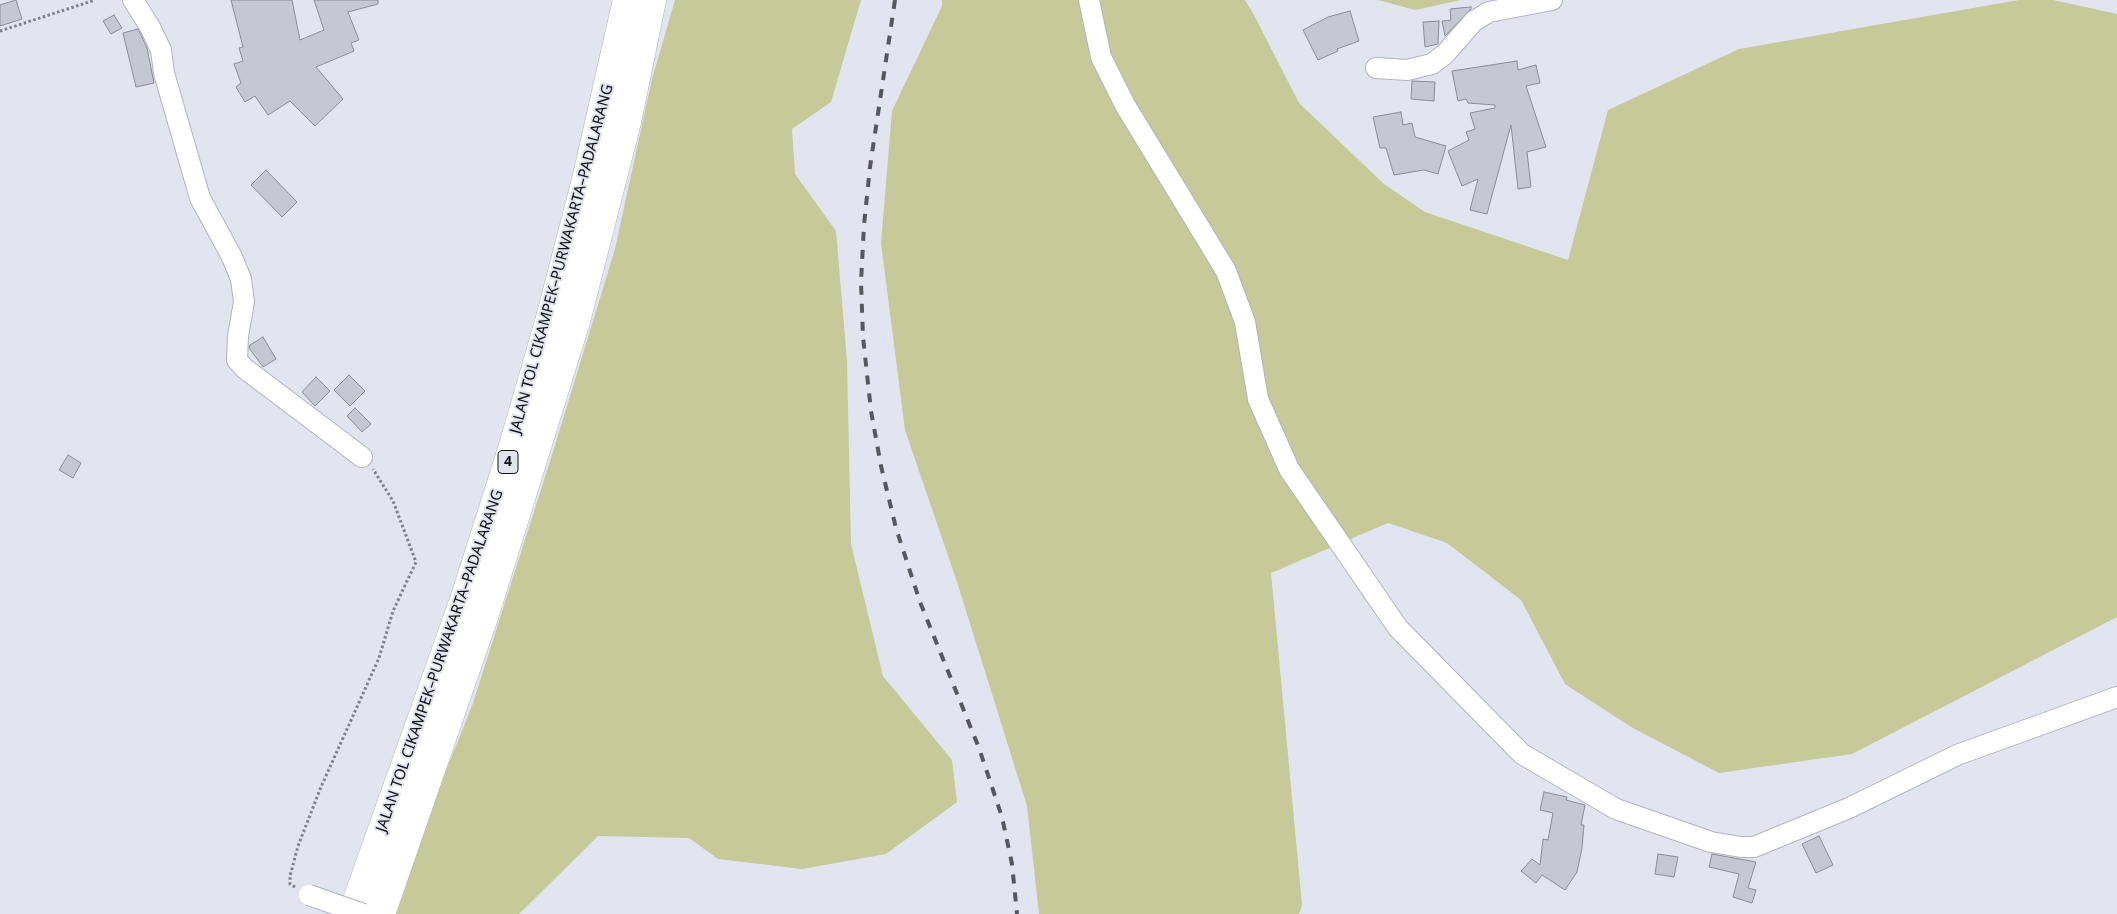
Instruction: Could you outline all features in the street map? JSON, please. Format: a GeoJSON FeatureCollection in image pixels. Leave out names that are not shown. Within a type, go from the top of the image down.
{"type":"FeatureCollection","features":[{"type":"Feature","properties":{"kind":"highway","name":"JALAN TOL CIKAMPEK–PURWAKARTA–PADALARANG"},"geometry":{"type":"LineString","coordinates":[[352,914],[465,597],[513,446],[549,322],[584,189],[627,0]]}},
{"type":"Feature","properties":{"kind":"highway","name":"JALAN TOL CIKAMPEK–PURWAKARTA–PADALARANG"},"geometry":{"type":"LineString","coordinates":[[381,914],[490,598],[576,321],[627,122],[652,0]]}},
{"type":"Feature","properties":{"kind":"street"},"geometry":{"type":"LineString","coordinates":[[133,0],[150,27],[161,50],[164,73],[200,198],[232,257],[241,280],[244,302],[238,336],[238,360],[244,368],[362,457]]}},
{"type":"Feature","properties":{"kind":"street"},"geometry":{"type":"LineString","coordinates":[[1089,0],[1101,57],[1124,105],[1226,271],[1245,322],[1258,398],[1289,469],[1398,628],[1522,754],[1616,809],[1711,842],[1741,847],[1754,847],[1849,808],[1957,755],[2117,698]]}},
{"type":"Feature","properties":{"kind":"street"},"geometry":{"type":"LineString","coordinates":[[1376,68],[1407,70],[1432,64],[1446,54],[1474,21],[1489,12],[1552,0]]}},
{"type":"Feature","properties":{"kind":"street"},"geometry":{"type":"LineString","coordinates":[[309,895],[363,914]]}},
{"type":"Feature","properties":{"kind":"path"},"geometry":{"type":"LineString","coordinates":[[0,31],[95,0]]}},
{"type":"Feature","properties":{"kind":"path"},"geometry":{"type":"LineString","coordinates":[[309,895],[290,884],[290,876],[298,846],[321,787],[379,658],[393,611],[416,562],[412,546],[393,501],[376,472],[362,457]]}},
{"type":"Feature","properties":{"kind":"green space"},"geometry":{"type":"Polygon","coordinates":[[[675,0],[861,0],[831,102],[792,129],[795,174],[836,231],[847,361],[851,544],[883,676],[952,760],[957,802],[886,854],[802,869],[718,859],[689,838],[598,836],[519,914],[390,914],[472,706],[552,455],[615,249],[652,79],[675,0]]]}},
{"type":"Feature","properties":{"kind":"green space"},"geometry":{"type":"Polygon","coordinates":[[[942,0],[1245,0],[1299,103],[1384,184],[1425,212],[1568,260],[1608,110],[1739,49],[2019,0],[2053,0],[2117,14],[2117,617],[1852,754],[1719,773],[1631,727],[1565,684],[1521,600],[1447,543],[1388,523],[1271,573],[1302,905],[1299,914],[1039,914],[1027,806],[957,582],[905,430],[881,243],[892,111],[942,6],[942,0]]]}},
{"type":"Feature","properties":{"kind":"green space"},"geometry":{"type":"Polygon","coordinates":[[[1378,0],[1461,0],[1415,10],[1378,0]]]}},
{"type":"Feature","properties":{"kind":"building"},"geometry":{"type":"Polygon","coordinates":[[[16,0],[22,19],[0,26],[0,5],[16,0]]]}},
{"type":"Feature","properties":{"kind":"building"},"geometry":{"type":"Polygon","coordinates":[[[231,0],[292,0],[300,40],[324,30],[314,0],[378,0],[378,4],[348,12],[359,40],[351,43],[354,51],[316,67],[343,99],[315,126],[290,101],[268,115],[255,96],[245,102],[236,87],[241,83],[234,64],[243,61],[239,48],[243,47],[231,0]]]}},
{"type":"Feature","properties":{"kind":"building"},"geometry":{"type":"Polygon","coordinates":[[[1471,7],[1445,36],[1442,21],[1451,20],[1450,9],[1471,7]]]}},
{"type":"Feature","properties":{"kind":"building"},"geometry":{"type":"Polygon","coordinates":[[[1350,11],[1359,41],[1337,49],[1338,51],[1318,60],[1303,30],[1328,17],[1350,11]]]}},
{"type":"Feature","properties":{"kind":"building"},"geometry":{"type":"Polygon","coordinates":[[[114,15],[122,28],[111,34],[103,21],[114,15]]]}},
{"type":"Feature","properties":{"kind":"building"},"geometry":{"type":"Polygon","coordinates":[[[1439,21],[1438,44],[1425,47],[1423,22],[1439,21]]]}},
{"type":"Feature","properties":{"kind":"building"},"geometry":{"type":"Polygon","coordinates":[[[138,29],[147,48],[154,83],[136,87],[123,33],[138,29]]]}},
{"type":"Feature","properties":{"kind":"building"},"geometry":{"type":"Polygon","coordinates":[[[1517,61],[1518,70],[1536,65],[1540,83],[1526,86],[1546,147],[1527,152],[1531,187],[1518,189],[1511,125],[1487,214],[1470,210],[1478,179],[1462,186],[1448,151],[1469,140],[1466,132],[1475,129],[1470,113],[1495,108],[1495,105],[1468,103],[1466,99],[1458,101],[1452,71],[1517,61]]]}},
{"type":"Feature","properties":{"kind":"building"},"geometry":{"type":"Polygon","coordinates":[[[1412,81],[1435,82],[1434,101],[1411,99],[1412,81]]]}},
{"type":"Feature","properties":{"kind":"building"},"geometry":{"type":"Polygon","coordinates":[[[1401,112],[1403,125],[1412,123],[1415,137],[1446,146],[1438,174],[1424,170],[1394,175],[1386,148],[1380,148],[1373,117],[1401,112]]]}},
{"type":"Feature","properties":{"kind":"building"},"geometry":{"type":"Polygon","coordinates":[[[266,170],[297,202],[282,217],[251,185],[266,170]]]}},
{"type":"Feature","properties":{"kind":"building"},"geometry":{"type":"Polygon","coordinates":[[[263,337],[276,359],[263,367],[249,348],[250,345],[263,337]]]}},
{"type":"Feature","properties":{"kind":"building"},"geometry":{"type":"Polygon","coordinates":[[[349,375],[365,391],[350,406],[334,390],[349,375]]]}},
{"type":"Feature","properties":{"kind":"building"},"geometry":{"type":"Polygon","coordinates":[[[316,377],[330,391],[315,406],[302,392],[316,377]]]}},
{"type":"Feature","properties":{"kind":"building"},"geometry":{"type":"Polygon","coordinates":[[[355,408],[371,424],[362,432],[347,416],[355,408]]]}},
{"type":"Feature","properties":{"kind":"building"},"geometry":{"type":"Polygon","coordinates":[[[68,455],[81,463],[73,478],[59,470],[68,455]]]}},
{"type":"Feature","properties":{"kind":"building"},"geometry":{"type":"Polygon","coordinates":[[[1544,792],[1567,797],[1566,800],[1585,805],[1581,825],[1584,825],[1582,848],[1577,872],[1565,890],[1542,875],[1536,883],[1521,871],[1532,859],[1540,865],[1543,839],[1548,840],[1553,813],[1540,810],[1544,792]]]}},
{"type":"Feature","properties":{"kind":"building"},"geometry":{"type":"Polygon","coordinates":[[[1819,836],[1833,865],[1816,873],[1802,844],[1819,836]]]}},
{"type":"Feature","properties":{"kind":"building"},"geometry":{"type":"Polygon","coordinates":[[[1658,854],[1678,857],[1674,877],[1655,874],[1658,854]]]}},
{"type":"Feature","properties":{"kind":"building"},"geometry":{"type":"Polygon","coordinates":[[[1712,854],[1756,862],[1748,888],[1756,890],[1752,903],[1733,897],[1739,874],[1709,867],[1712,854]]]}},
{"type":"Feature","properties":{"kind":"railway"},"geometry":{"type":"LineString","coordinates":[[895,0],[870,167],[864,225],[861,282],[863,337],[871,411],[881,466],[896,528],[920,602],[979,748],[1002,817],[1012,864],[1017,914]]}}]}
